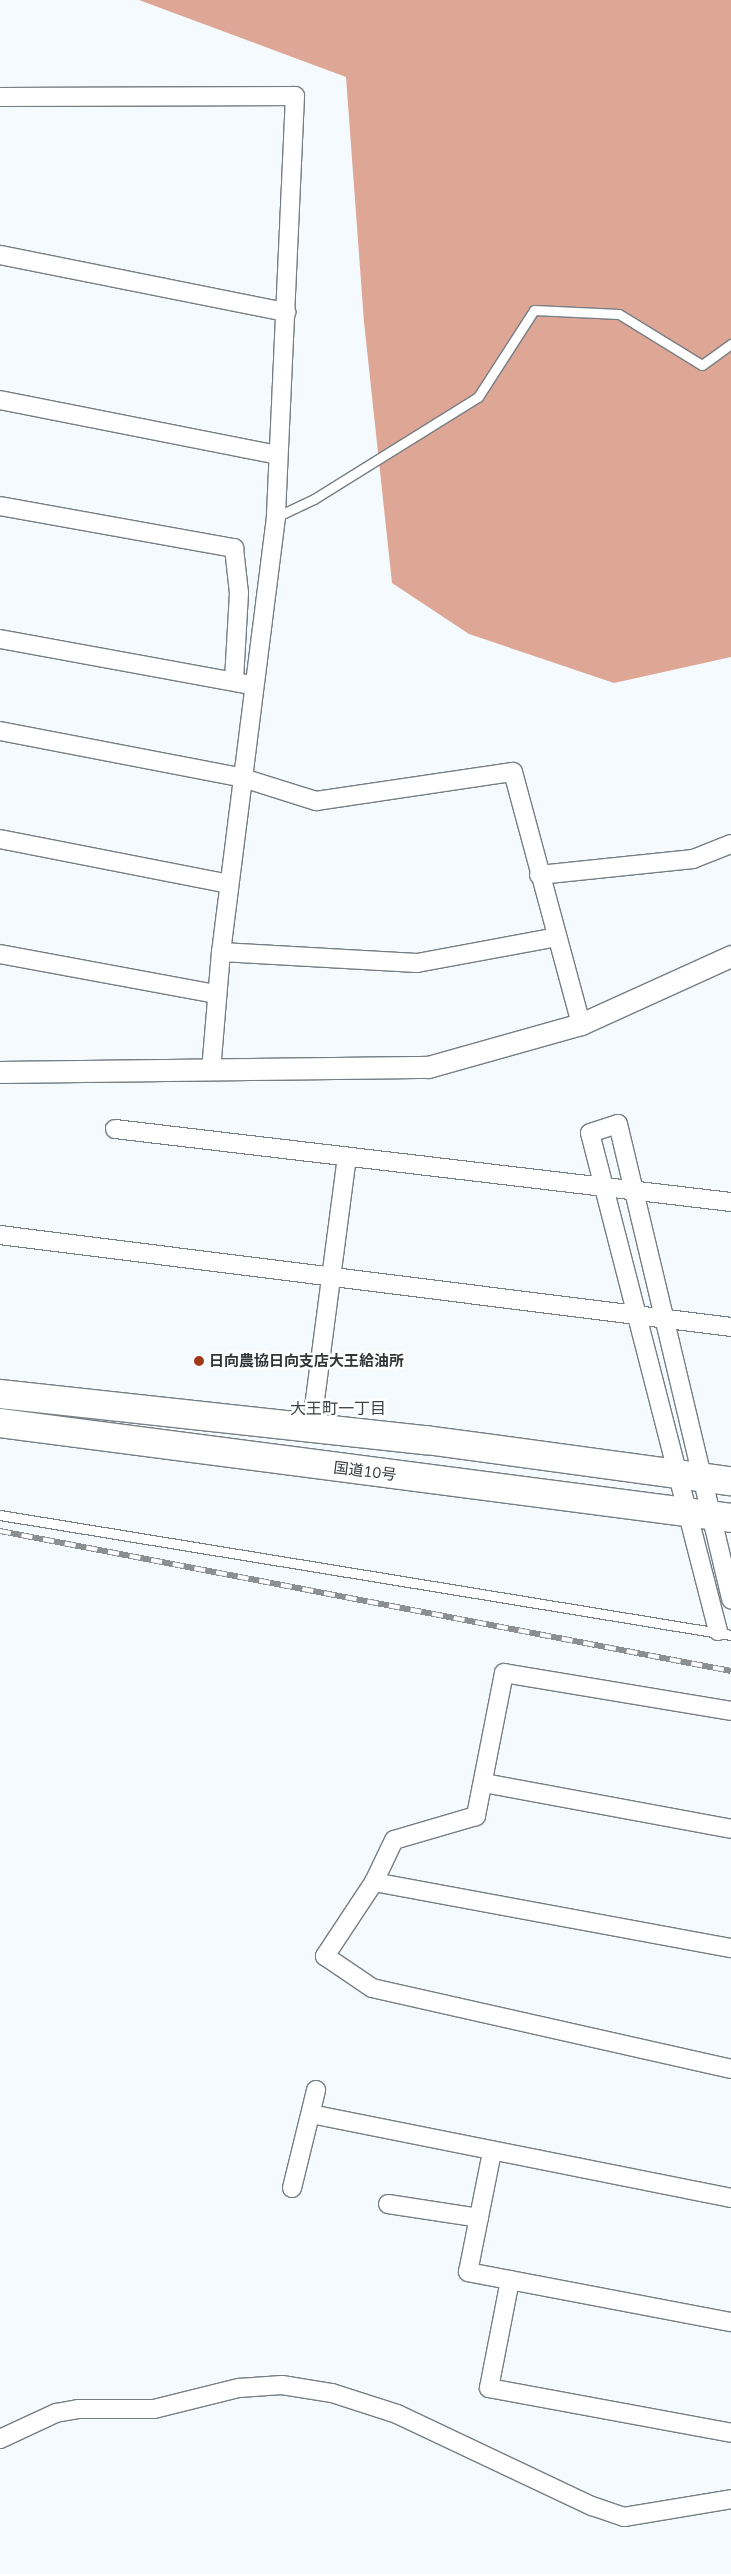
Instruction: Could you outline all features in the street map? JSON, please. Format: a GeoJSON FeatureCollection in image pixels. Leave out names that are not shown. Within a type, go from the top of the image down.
{"type":"FeatureCollection","features":[{"type":"Feature","properties":{"kind":"highway"},"geometry":{"type":"LineString","coordinates":[[0,1394],[731,1481]]}},
{"type":"Feature","properties":{"kind":"highway","name":"国道10号"},"geometry":{"type":"LineString","coordinates":[[0,1423],[710,1516]]}},
{"type":"Feature","properties":{"kind":"street"},"geometry":{"type":"LineString","coordinates":[[0,97],[295,96],[286,312],[277,455],[276,517],[256,686],[220,952],[211,1070]]}},
{"type":"Feature","properties":{"kind":"street"},"geometry":{"type":"LineString","coordinates":[[0,255],[286,312]]}},
{"type":"Feature","properties":{"kind":"street"},"geometry":{"type":"LineString","coordinates":[[0,400],[277,455]]}},
{"type":"Feature","properties":{"kind":"street"},"geometry":{"type":"LineString","coordinates":[[0,506],[234,548],[239,593],[234,681]]}},
{"type":"Feature","properties":{"kind":"street"},"geometry":{"type":"LineString","coordinates":[[0,639],[256,686]]}},
{"type":"Feature","properties":{"kind":"street"},"geometry":{"type":"LineString","coordinates":[[0,731],[243,778],[316,800],[513,772],[581,1024]]}},
{"type":"Feature","properties":{"kind":"street"},"geometry":{"type":"LineString","coordinates":[[0,840],[229,884]]}},
{"type":"Feature","properties":{"kind":"street"},"geometry":{"type":"LineString","coordinates":[[540,875],[693,859],[731,844]]}},
{"type":"Feature","properties":{"kind":"street"},"geometry":{"type":"LineString","coordinates":[[220,952],[417,963],[557,937]]}},
{"type":"Feature","properties":{"kind":"street"},"geometry":{"type":"LineString","coordinates":[[0,954],[216,994]]}},
{"type":"Feature","properties":{"kind":"street"},"geometry":{"type":"LineString","coordinates":[[0,1072],[428,1067],[581,1024],[731,956]]}},
{"type":"Feature","properties":{"kind":"street"},"geometry":{"type":"LineString","coordinates":[[689,1475],[662,1319],[635,1192],[618,1124],[590,1133],[606,1189],[637,1316],[689,1475],[710,1516],[731,1600]]}},
{"type":"Feature","properties":{"kind":"street"},"geometry":{"type":"LineString","coordinates":[[115,1129],[606,1189],[731,1202]]}},
{"type":"Feature","properties":{"kind":"street"},"geometry":{"type":"LineString","coordinates":[[311,1430],[346,1157]]}},
{"type":"Feature","properties":{"kind":"street"},"geometry":{"type":"LineString","coordinates":[[0,1235],[731,1327]]}},
{"type":"Feature","properties":{"kind":"street"},"geometry":{"type":"LineString","coordinates":[[710,1516],[724,1633]]}},
{"type":"Feature","properties":{"kind":"street"},"geometry":{"type":"LineString","coordinates":[[731,1711],[504,1673],[484,1783],[476,1816],[394,1840],[374,1882],[325,1956],[372,1988],[731,2069]]}},
{"type":"Feature","properties":{"kind":"street"},"geometry":{"type":"LineString","coordinates":[[484,1783],[731,1829]]}},
{"type":"Feature","properties":{"kind":"street"},"geometry":{"type":"LineString","coordinates":[[374,1882],[731,1948]]}},
{"type":"Feature","properties":{"kind":"street"},"geometry":{"type":"LineString","coordinates":[[292,2188],[316,2090]]}},
{"type":"Feature","properties":{"kind":"street"},"geometry":{"type":"LineString","coordinates":[[311,2114],[492,2152],[731,2198]]}},
{"type":"Feature","properties":{"kind":"street"},"geometry":{"type":"LineString","coordinates":[[492,2152],[468,2272],[731,2322]]}},
{"type":"Feature","properties":{"kind":"street"},"geometry":{"type":"LineString","coordinates":[[388,2204],[479,2218]]}},
{"type":"Feature","properties":{"kind":"street"},"geometry":{"type":"LineString","coordinates":[[510,2280],[489,2388],[731,2433]]}},
{"type":"Feature","properties":{"kind":"street"},"geometry":{"type":"LineString","coordinates":[[0,2439],[70,2410],[154,2409],[239,2388],[282,2385],[332,2393],[397,2414],[592,2506],[624,2517],[731,2499]]}},
{"type":"Feature","properties":{"kind":"lane"},"geometry":{"type":"LineString","coordinates":[[276,517],[314,499],[478,397],[534,310],[619,314],[702,366],[731,344]]}},
{"type":"Feature","properties":{"kind":"lane"},"geometry":{"type":"LineString","coordinates":[[0,1515],[724,1633]]}},
{"type":"Feature","properties":{"kind":"shaded area"},"geometry":{"type":"Polygon","coordinates":[[[139,0],[731,0],[731,657],[614,683],[469,634],[392,583],[364,322],[346,77],[139,0]]]}},
{"type":"Feature","properties":{"kind":"railway"},"geometry":{"type":"LineString","coordinates":[[0,1531],[731,1671]]}},
{"type":"Feature","properties":{"kind":"place","name":"日向農協日向支店大王給油所"},"geometry":{"type":"Point","coordinates":[199,1361]}},
{"type":"Feature","properties":{"kind":"district","name":"大王町一丁目"},"geometry":{"type":"Point","coordinates":[338,1408]}}]}
